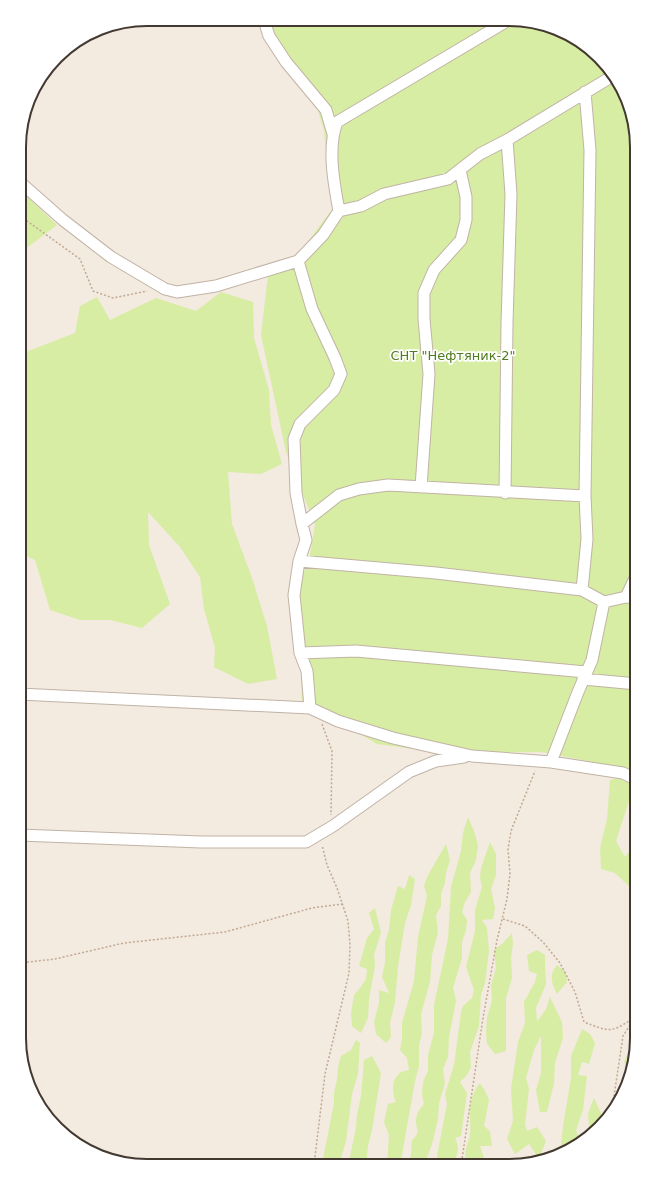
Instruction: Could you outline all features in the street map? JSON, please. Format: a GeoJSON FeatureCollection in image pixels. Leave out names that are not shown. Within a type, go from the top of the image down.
{"type":"FeatureCollection","features":[{"type":"Feature","properties":{"kind":"street"},"geometry":{"type":"LineString","coordinates":[[266,26],[269,36],[286,62],[326,110],[333,134],[334,185],[339,211]]}},
{"type":"Feature","properties":{"kind":"street"},"geometry":{"type":"LineString","coordinates":[[333,134],[337,122],[500,26]]}},
{"type":"Feature","properties":{"kind":"street"},"geometry":{"type":"LineString","coordinates":[[26,187],[63,220],[112,257],[163,287],[177,292],[216,286],[298,261],[323,235],[339,211],[361,206],[384,194],[448,179],[480,154],[507,140],[609,78]]}},
{"type":"Feature","properties":{"kind":"street"},"geometry":{"type":"LineString","coordinates":[[582,590],[587,539],[585,496],[590,150],[585,92]]}},
{"type":"Feature","properties":{"kind":"street"},"geometry":{"type":"LineString","coordinates":[[505,493],[507,323],[511,194],[507,140]]}},
{"type":"Feature","properties":{"kind":"street"},"geometry":{"type":"LineString","coordinates":[[421,487],[429,374],[424,319],[424,293],[434,270],[461,240],[466,220],[466,197],[460,170]]}},
{"type":"Feature","properties":{"kind":"street"},"geometry":{"type":"LineString","coordinates":[[298,261],[312,309],[336,358],[341,374],[334,390],[300,424],[294,439],[296,493],[306,540],[299,561],[294,595],[300,653],[307,671],[310,708]]}},
{"type":"Feature","properties":{"kind":"street"},"geometry":{"type":"LineString","coordinates":[[302,524],[339,495],[388,485],[505,493],[585,496]]}},
{"type":"Feature","properties":{"kind":"street"},"geometry":{"type":"LineString","coordinates":[[299,561],[436,573],[582,590],[604,602],[630,598]]}},
{"type":"Feature","properties":{"kind":"street"},"geometry":{"type":"LineString","coordinates":[[551,762],[592,660],[604,602]]}},
{"type":"Feature","properties":{"kind":"street"},"geometry":{"type":"LineString","coordinates":[[300,653],[356,651],[585,675],[630,683]]}},
{"type":"Feature","properties":{"kind":"street"},"geometry":{"type":"LineString","coordinates":[[26,694],[310,708],[338,722],[393,738],[472,756],[551,762],[623,773],[630,776]]}},
{"type":"Feature","properties":{"kind":"street"},"geometry":{"type":"LineString","coordinates":[[26,835],[201,842],[306,842],[320,835],[409,772],[436,761],[472,756]]}},
{"type":"Feature","properties":{"kind":"path"},"geometry":{"type":"LineString","coordinates":[[26,220],[80,259],[93,291],[113,298],[163,287]]}},
{"type":"Feature","properties":{"kind":"path"},"geometry":{"type":"LineString","coordinates":[[321,723],[332,751],[331,816],[333,826]]}},
{"type":"Feature","properties":{"kind":"path"},"geometry":{"type":"LineString","coordinates":[[462,1159],[483,1018],[497,940],[507,899],[510,874],[508,849],[511,831],[538,762]]}},
{"type":"Feature","properties":{"kind":"path"},"geometry":{"type":"LineString","coordinates":[[315,1159],[325,1074],[349,973],[350,945],[348,921],[337,888],[327,865],[320,835]]}},
{"type":"Feature","properties":{"kind":"path"},"geometry":{"type":"LineString","coordinates":[[26,962],[55,960],[124,943],[225,932],[312,908],[343,904]]}},
{"type":"Feature","properties":{"kind":"path"},"geometry":{"type":"LineString","coordinates":[[503,919],[525,926],[543,942],[560,963],[575,992],[584,1022],[607,1030],[619,1028],[630,1021]]}},
{"type":"Feature","properties":{"kind":"path"},"geometry":{"type":"LineString","coordinates":[[612,1101],[623,1036],[630,1024]]}},
{"type":"Feature","properties":{"kind":"green space","name":"СНТ \"Нефтяник-2\""},"geometry":{"type":"Polygon","coordinates":[[[261,26],[517,26],[533,28],[563,38],[576,46],[600,67],[618,93],[628,123],[630,139],[630,770],[541,752],[442,753],[377,744],[302,700],[298,587],[309,560],[315,525],[286,452],[261,335],[269,266],[298,255],[333,208],[329,188],[324,130],[318,111],[261,26]]]}},
{"type":"Feature","properties":{"kind":"green space"},"geometry":{"type":"Polygon","coordinates":[[[26,196],[57,225],[26,248],[26,196]]]}},
{"type":"Feature","properties":{"kind":"green space"},"geometry":{"type":"Polygon","coordinates":[[[221,292],[253,302],[254,338],[269,390],[271,425],[282,464],[261,474],[228,472],[232,524],[252,578],[267,626],[277,679],[248,684],[214,667],[215,648],[204,609],[200,577],[180,547],[148,512],[149,545],[170,604],[142,628],[110,620],[80,620],[50,610],[35,560],[26,556],[26,352],[75,333],[80,306],[97,297],[110,320],[156,298],[196,311],[221,292]]]}},
{"type":"Feature","properties":{"kind":"green space"},"geometry":{"type":"Polygon","coordinates":[[[619,778],[629,783],[630,798],[616,841],[625,857],[630,850],[630,886],[615,873],[601,869],[600,848],[607,819],[610,780],[619,778]]]}},
{"type":"Feature","properties":{"kind":"green space"},"geometry":{"type":"Polygon","coordinates":[[[468,817],[478,845],[476,860],[470,873],[471,892],[465,902],[462,912],[467,920],[466,930],[462,942],[462,958],[453,988],[456,1001],[449,1037],[448,1057],[443,1069],[445,1084],[439,1103],[438,1119],[432,1144],[427,1159],[410,1159],[412,1140],[417,1135],[417,1115],[424,1104],[422,1095],[423,1082],[428,1071],[428,1055],[434,1033],[434,1005],[448,939],[451,887],[461,851],[463,833],[468,817]]]}},
{"type":"Feature","properties":{"kind":"green space"},"geometry":{"type":"Polygon","coordinates":[[[490,842],[496,854],[496,875],[491,889],[495,908],[493,919],[482,920],[487,928],[489,951],[485,983],[481,995],[479,1026],[470,1052],[471,1067],[467,1075],[460,1082],[467,1093],[461,1136],[455,1138],[458,1149],[455,1159],[437,1159],[447,1104],[445,1094],[454,1065],[461,1012],[463,1006],[472,998],[474,990],[466,967],[475,931],[475,910],[482,887],[480,878],[481,868],[490,842]]]}},
{"type":"Feature","properties":{"kind":"green space"},"geometry":{"type":"Polygon","coordinates":[[[446,844],[450,860],[441,894],[441,906],[436,915],[438,932],[432,955],[430,982],[421,1014],[422,1033],[419,1045],[419,1066],[401,1159],[387,1159],[389,1135],[384,1122],[388,1104],[396,1102],[393,1091],[395,1079],[401,1072],[409,1070],[407,1058],[400,1050],[402,1023],[414,981],[418,937],[427,896],[424,886],[428,875],[446,844]]]}},
{"type":"Feature","properties":{"kind":"green space"},"geometry":{"type":"Polygon","coordinates":[[[409,875],[415,879],[411,905],[405,923],[398,966],[395,1002],[390,1023],[391,1037],[386,1043],[376,1034],[374,1022],[379,1003],[379,990],[389,993],[382,977],[385,963],[385,943],[389,930],[391,910],[398,886],[405,889],[409,875]]]}},
{"type":"Feature","properties":{"kind":"green space"},"geometry":{"type":"Polygon","coordinates":[[[375,908],[381,933],[374,955],[375,966],[369,999],[368,1018],[361,1033],[352,1026],[351,1013],[354,995],[366,979],[367,969],[359,966],[367,938],[374,929],[369,913],[375,908]]]}},
{"type":"Feature","properties":{"kind":"green space"},"geometry":{"type":"Polygon","coordinates":[[[512,933],[512,978],[506,998],[506,1051],[495,1054],[487,1044],[486,1032],[487,1017],[492,1001],[491,985],[496,968],[494,950],[512,933]]]}},
{"type":"Feature","properties":{"kind":"green space"},"geometry":{"type":"Polygon","coordinates":[[[537,950],[545,955],[546,984],[536,1008],[537,1022],[546,1009],[550,997],[562,1022],[563,1038],[555,1063],[554,1083],[547,1112],[540,1112],[536,1090],[541,1073],[541,1036],[534,1050],[526,1078],[529,1089],[525,1124],[527,1131],[537,1127],[546,1141],[541,1155],[537,1156],[529,1144],[515,1154],[507,1139],[513,1121],[511,1089],[518,1042],[525,1023],[524,1002],[535,982],[537,974],[529,971],[527,955],[537,950]]]}},
{"type":"Feature","properties":{"kind":"green space"},"geometry":{"type":"Polygon","coordinates":[[[557,965],[566,972],[567,982],[557,994],[553,986],[552,975],[557,965]]]}},
{"type":"Feature","properties":{"kind":"green space"},"geometry":{"type":"Polygon","coordinates":[[[582,1029],[590,1034],[595,1043],[589,1064],[582,1062],[578,1075],[587,1076],[583,1110],[576,1130],[578,1137],[561,1148],[571,1078],[571,1056],[582,1029]]]}},
{"type":"Feature","properties":{"kind":"green space"},"geometry":{"type":"Polygon","coordinates":[[[356,1040],[360,1043],[358,1074],[352,1094],[346,1141],[341,1159],[323,1159],[334,1103],[338,1067],[341,1056],[351,1050],[356,1040]]]}},
{"type":"Feature","properties":{"kind":"green space"},"geometry":{"type":"Polygon","coordinates":[[[630,1050],[627,1067],[624,1062],[630,1050]]]}},
{"type":"Feature","properties":{"kind":"green space"},"geometry":{"type":"Polygon","coordinates":[[[372,1056],[381,1073],[367,1159],[349,1159],[361,1096],[364,1060],[372,1056]]]}},
{"type":"Feature","properties":{"kind":"green space"},"geometry":{"type":"Polygon","coordinates":[[[480,1083],[489,1100],[484,1126],[490,1131],[492,1146],[480,1146],[484,1159],[466,1159],[465,1152],[470,1132],[470,1106],[480,1083]]]}},
{"type":"Feature","properties":{"kind":"green space"},"geometry":{"type":"Polygon","coordinates":[[[594,1098],[602,1116],[586,1131],[589,1126],[588,1114],[594,1098]]]}}]}
